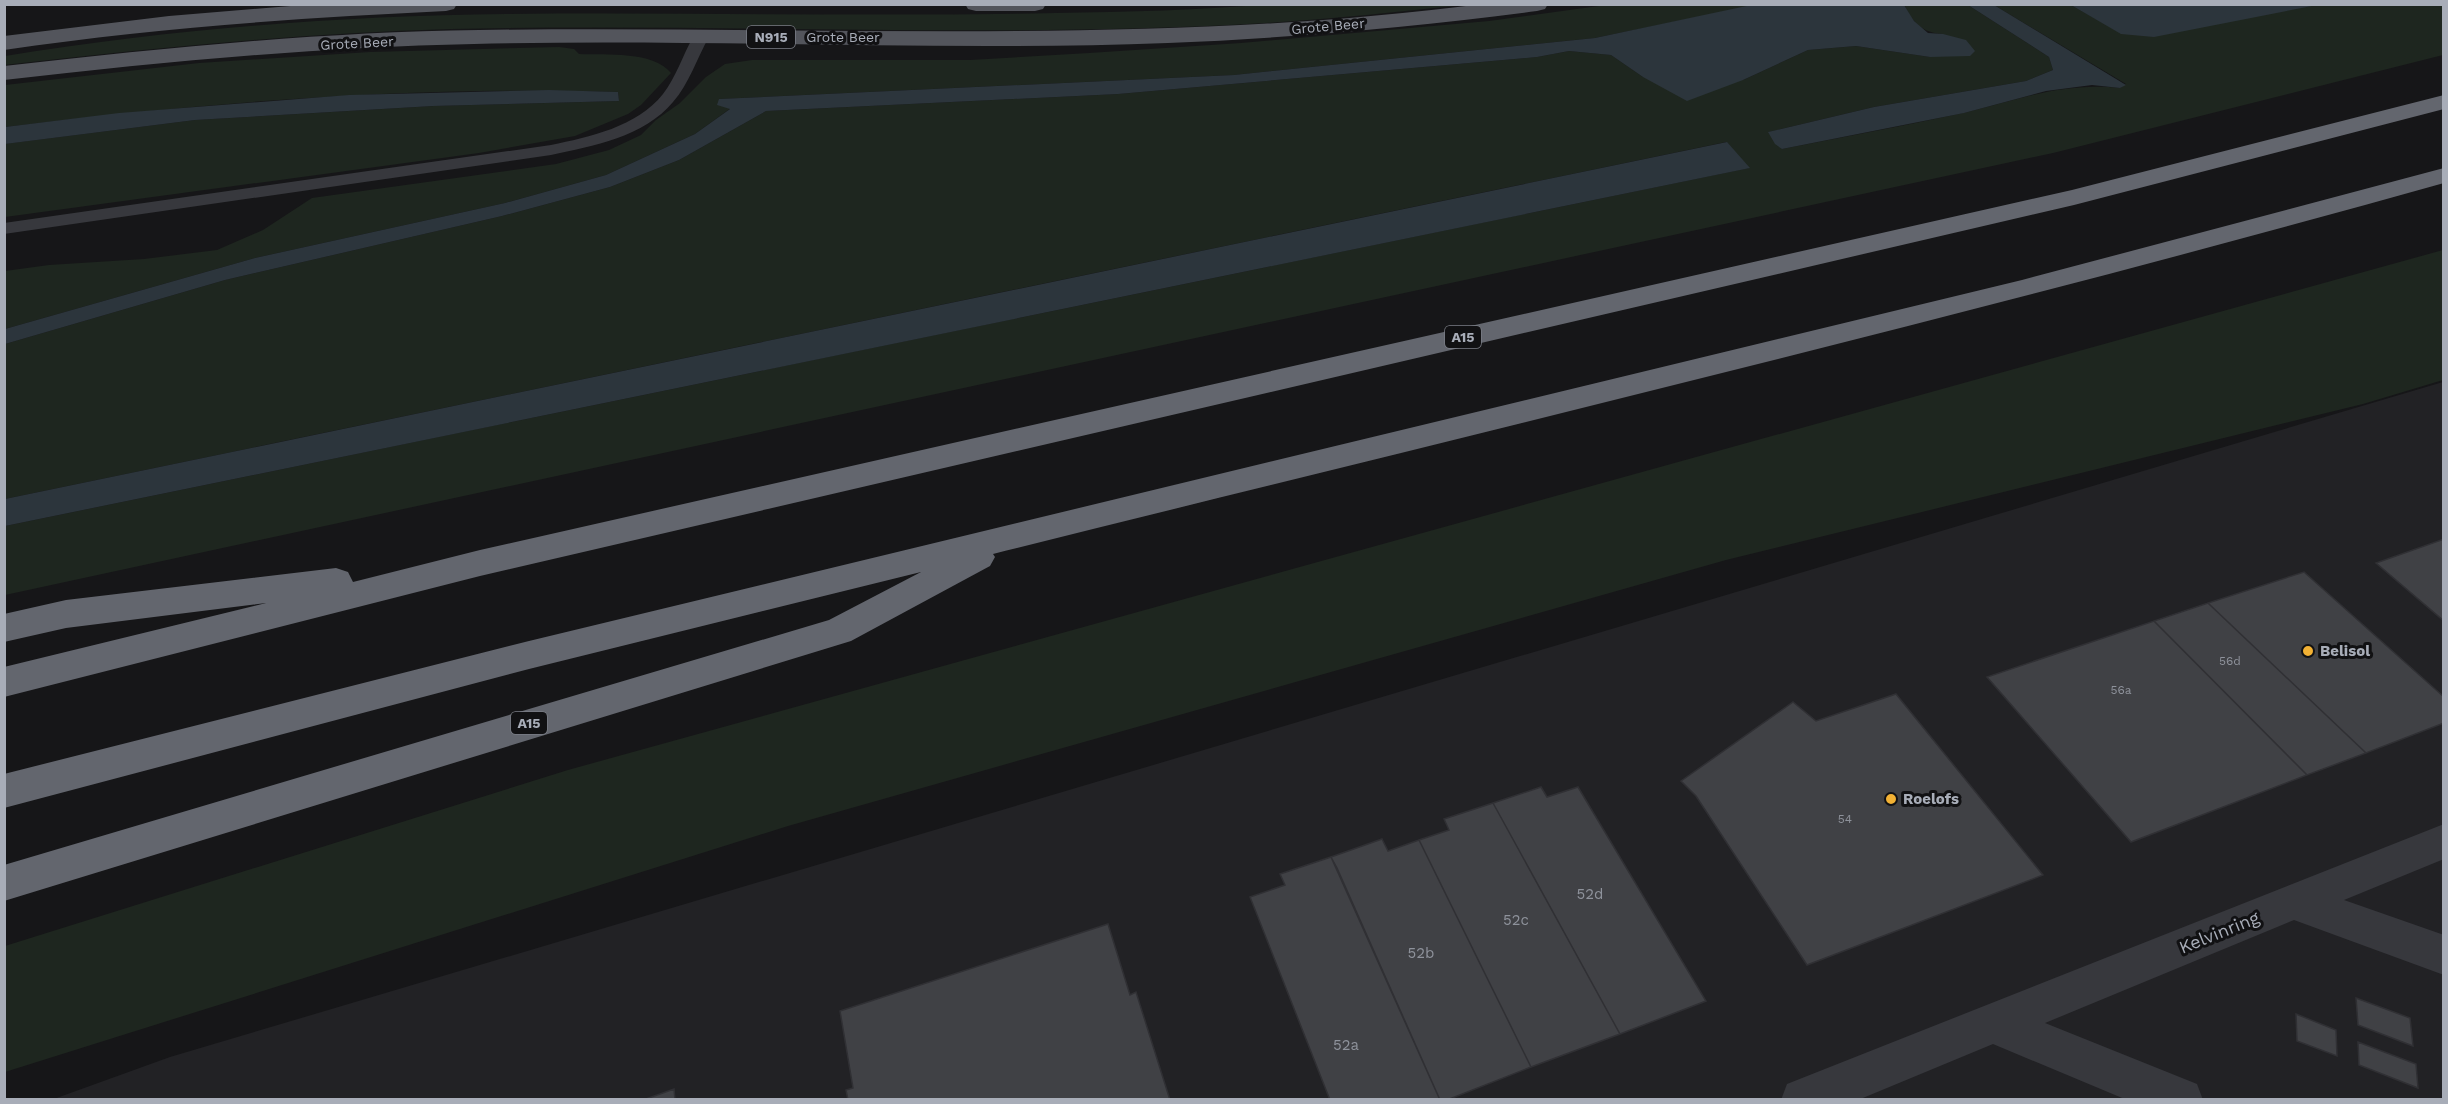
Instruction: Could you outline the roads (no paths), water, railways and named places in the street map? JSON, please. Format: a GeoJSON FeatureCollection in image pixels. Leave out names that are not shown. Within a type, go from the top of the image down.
{"type":"FeatureCollection","features":[{"type":"Feature","properties":{"kind":"highway","name":"A15"},"geometry":{"type":"LineString","coordinates":[[4,682],[480,562],[2062,200],[2444,102]]}},
{"type":"Feature","properties":{"kind":"highway","name":"A15"},"geometry":{"type":"LineString","coordinates":[[4,791],[529,655],[2022,290],[2444,175]]}},
{"type":"Feature","properties":{"kind":"highway","name":"A15"},"geometry":{"type":"LineString","coordinates":[[4,883],[839,631],[1022,533]]}},
{"type":"Feature","properties":{"kind":"highway","name":"A15"},"geometry":{"type":"LineString","coordinates":[[4,628],[66,614],[480,562]]}},
{"type":"Feature","properties":{"kind":"main road"},"geometry":{"type":"LineString","coordinates":[[4,43],[238,15],[446,4]]}},
{"type":"Feature","properties":{"kind":"main road"},"geometry":{"type":"LineString","coordinates":[[976,4],[1035,4]]}},
{"type":"Feature","properties":{"kind":"main road","name":"Grote Beer"},"geometry":{"type":"LineString","coordinates":[[4,73],[167,54],[352,42],[538,36],[1120,37],[1228,34],[1418,19],[1537,4]]}},
{"type":"Feature","properties":{"kind":"street","name":"Kelvinring"},"geometry":{"type":"LineString","coordinates":[[1803,1100],[2444,842]]}},
{"type":"Feature","properties":{"kind":"street"},"geometry":{"type":"LineString","coordinates":[[2295,902],[2444,955]]}},
{"type":"Feature","properties":{"kind":"street"},"geometry":{"type":"LineString","coordinates":[[1994,1023],[2181,1100]]}},
{"type":"Feature","properties":{"kind":"lane"},"geometry":{"type":"LineString","coordinates":[[4,229],[540,152],[590,142],[648,116],[667,98],[701,37]]}},
{"type":"Feature","properties":{"kind":"place","name":"Belisol"},"geometry":{"type":"Point","coordinates":[2308,651]}},
{"type":"Feature","properties":{"kind":"place","name":"Roelofs"},"geometry":{"type":"Point","coordinates":[1891,799]}}]}
